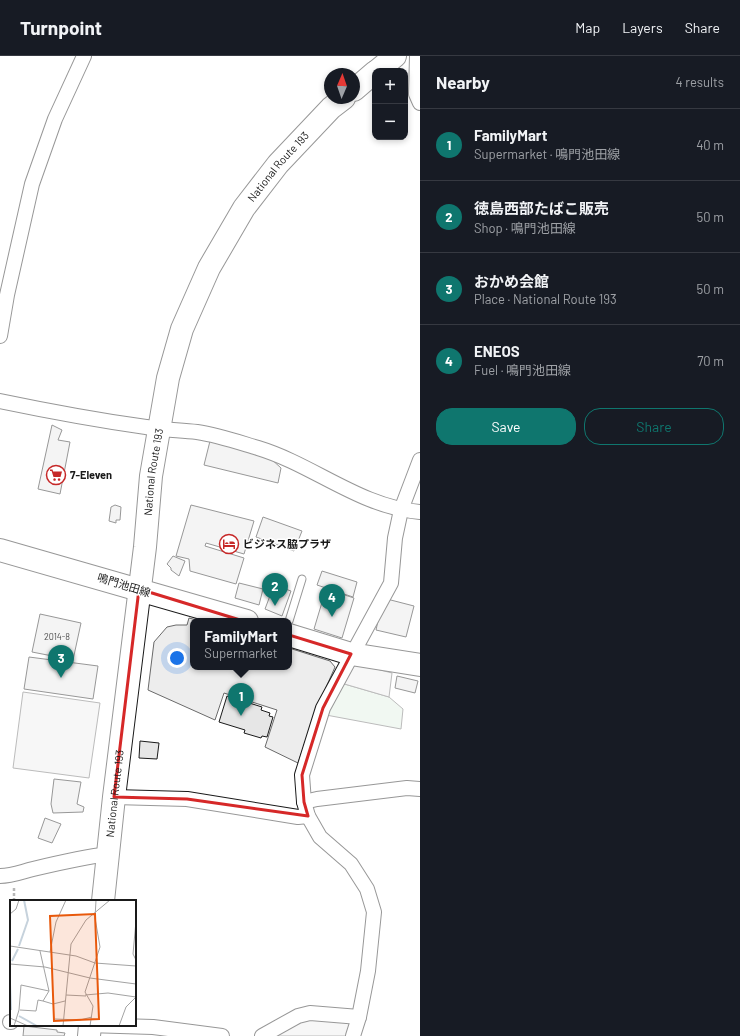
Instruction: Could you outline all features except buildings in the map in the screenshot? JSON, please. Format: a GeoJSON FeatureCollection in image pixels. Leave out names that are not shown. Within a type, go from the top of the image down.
{"type":"FeatureCollection","features":[{"type":"Feature","properties":{"kind":"main road"},"geometry":{"type":"LineString","coordinates":[[381,68],[395,56]]}},
{"type":"Feature","properties":{"kind":"main road"},"geometry":{"type":"LineString","coordinates":[[360,85],[372,75]]}},
{"type":"Feature","properties":{"kind":"main road","name":"National Route 193"},"geometry":{"type":"LineString","coordinates":[[104,900],[114,797],[158,429],[168,378],[182,329],[209,268],[244,208],[278,164],[337,104]]}},
{"type":"Feature","properties":{"kind":"main road","name":"鳴門池田線"},"geometry":{"type":"LineString","coordinates":[[0,550],[236,618]]}},
{"type":"Feature","properties":{"kind":"main road"},"geometry":{"type":"LineString","coordinates":[[292,636],[351,654],[420,665]]}},
{"type":"Feature","properties":{"kind":"street"},"geometry":{"type":"LineString","coordinates":[[0,336],[7,295],[32,184],[55,119],[84,56]]}},
{"type":"Feature","properties":{"kind":"street"},"geometry":{"type":"LineString","coordinates":[[418,56],[416,94],[420,103]]}},
{"type":"Feature","properties":{"kind":"street"},"geometry":{"type":"LineString","coordinates":[[0,401],[70,415],[158,429],[198,432],[281,455],[353,493],[401,510],[420,512]]}},
{"type":"Feature","properties":{"kind":"street"},"geometry":{"type":"LineString","coordinates":[[353,1036],[359,1017],[368,971],[374,912],[367,889],[351,864],[320,837],[308,816],[304,802],[302,776],[323,708],[351,654],[391,583],[395,538],[401,510],[420,460]]}},
{"type":"Feature","properties":{"kind":"street"},"geometry":{"type":"LineString","coordinates":[[304,802],[317,799],[407,788],[420,789]]}},
{"type":"Feature","properties":{"kind":"street"},"geometry":{"type":"LineString","coordinates":[[114,797],[187,799],[298,817],[308,816]]}},
{"type":"Feature","properties":{"kind":"street"},"geometry":{"type":"LineString","coordinates":[[0,876],[13,876],[31,869],[87,857],[109,854]]}},
{"type":"Feature","properties":{"kind":"street"},"geometry":{"type":"LineString","coordinates":[[262,1036],[298,1016],[310,1013],[359,1017]]}},
{"type":"Feature","properties":{"kind":"street"},"geometry":{"type":"LineString","coordinates":[[121,1026],[153,1027],[222,1036]]}},
{"type":"Feature","properties":{"kind":"lane"},"geometry":{"type":"LineString","coordinates":[[290,618],[302,579]]}},
{"type":"Feature","properties":{"kind":"highlighted area"},"geometry":{"type":"Polygon","coordinates":[[[139,589],[351,654],[323,708],[302,775],[304,802],[308,816],[187,799],[114,797],[139,589]]]}},
{"type":"Feature","properties":{"kind":"green space"},"geometry":{"type":"Polygon","coordinates":[[[341,683],[389,697],[403,709],[401,729],[326,715],[341,683]]]}},
{"type":"Feature","properties":{"kind":"shaded area"},"geometry":{"type":"Polygon","coordinates":[[[190,618],[190,670],[292,670],[292,649],[330,661],[335,667],[316,710],[298,763],[265,747],[277,710],[224,693],[215,720],[148,690],[154,642],[167,627],[187,625],[190,618]]]}},
{"type":"Feature","properties":{"kind":"shaded area"},"geometry":{"type":"Polygon","coordinates":[[[353,663],[392,673],[389,697],[341,683],[353,663]]]}},
{"type":"Feature","properties":{"kind":"shaded area"},"geometry":{"type":"Polygon","coordinates":[[[23,692],[100,703],[89,778],[13,768],[23,692]]]}},
{"type":"Feature","properties":{"kind":"shaded area"},"geometry":{"type":"Polygon","coordinates":[[[311,1017],[353,1021],[348,1036],[271,1036],[311,1017]]]}},
{"type":"Feature","properties":{"kind":"place","name":"7-Eleven"},"geometry":{"type":"Point","coordinates":[56,475]}},
{"type":"Feature","properties":{"kind":"place","name":"ビジネス脇プラザ"},"geometry":{"type":"Point","coordinates":[229,544]}},
{"type":"Feature","properties":{"kind":"place","name":"徳島西部たばこ販売"},"geometry":{"type":"Point","coordinates":[275,606]}},
{"type":"Feature","properties":{"kind":"place","name":"ENEOS"},"geometry":{"type":"Point","coordinates":[332,617]}},
{"type":"Feature","properties":{"kind":"place","name":"おかめ会館"},"geometry":{"type":"Point","coordinates":[61,678]}},
{"type":"Feature","properties":{"kind":"place","name":"FamilyMart"},"geometry":{"type":"Point","coordinates":[241,716]}}]}
